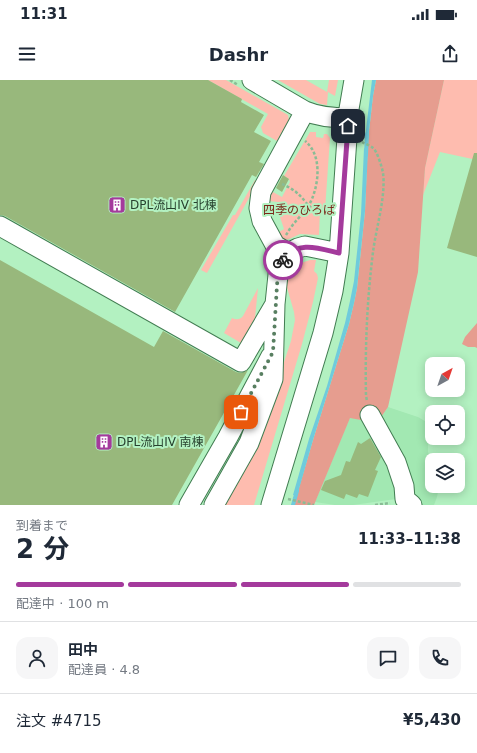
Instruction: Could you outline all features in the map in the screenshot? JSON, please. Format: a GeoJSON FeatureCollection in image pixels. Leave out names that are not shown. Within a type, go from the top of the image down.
{"type":"FeatureCollection","features":[{"type":"Feature","properties":{"kind":"street"},"geometry":{"type":"LineString","coordinates":[[252,80],[312,114],[349,118]]}},
{"type":"Feature","properties":{"kind":"street"},"geometry":{"type":"LineString","coordinates":[[279,502],[333,292],[339,253],[349,109],[354,80]]}},
{"type":"Feature","properties":{"kind":"street"},"geometry":{"type":"LineString","coordinates":[[305,111],[261,192],[259,208],[262,222],[275,245],[283,251],[305,246],[339,253]]}},
{"type":"Feature","properties":{"kind":"street"},"geometry":{"type":"LineString","coordinates":[[0,226],[241,362],[275,304]]}},
{"type":"Feature","properties":{"kind":"street"},"geometry":{"type":"LineString","coordinates":[[214,505],[249,444],[273,378],[275,304],[279,265],[283,251]]}},
{"type":"Feature","properties":{"kind":"street"},"geometry":{"type":"LineString","coordinates":[[189,505],[228,437],[273,352]]}},
{"type":"Feature","properties":{"kind":"street"},"geometry":{"type":"LineString","coordinates":[[370,415],[396,462],[404,486],[405,499],[412,505]]}},
{"type":"Feature","properties":{"kind":"path"},"geometry":{"type":"LineString","coordinates":[[283,251],[290,229],[308,206],[316,186],[317,163],[314,152],[309,144],[303,139]]}},
{"type":"Feature","properties":{"kind":"path"},"geometry":{"type":"LineString","coordinates":[[362,142],[373,148],[380,162],[383,174],[383,197],[373,252],[365,355],[366,396],[370,415]]}},
{"type":"Feature","properties":{"kind":"path"},"geometry":{"type":"LineString","coordinates":[[270,176],[296,192],[308,206],[314,210],[330,212]]}},
{"type":"Feature","properties":{"kind":"path"},"geometry":{"type":"LineString","coordinates":[[279,502],[298,501],[314,505]]}},
{"type":"Feature","properties":{"kind":"shaded area"},"geometry":{"type":"Polygon","coordinates":[[[376,80],[444,80],[425,168],[418,272],[388,407],[377,423],[350,418],[314,505],[294,505],[349,324],[357,288],[365,211],[368,140],[376,80]]]}},
{"type":"Feature","properties":{"kind":"shaded area"},"geometry":{"type":"Polygon","coordinates":[[[477,323],[477,348],[468,347],[462,344],[465,337],[477,323]]]}},
{"type":"Feature","properties":{"kind":"shaded area"},"geometry":{"type":"Polygon","coordinates":[[[388,407],[418,417],[425,421],[425,445],[428,445],[428,453],[425,453],[425,493],[438,493],[434,505],[422,505],[415,502],[377,423],[388,407]]]}},
{"type":"Feature","properties":{"kind":"shaded area"},"geometry":{"type":"Polygon","coordinates":[[[350,417],[369,422],[396,473],[396,499],[353,505],[335,505],[315,502],[350,417]]]}},
{"type":"Feature","properties":{"kind":"green space"},"geometry":{"type":"Polygon","coordinates":[[[208,80],[226,80],[288,115],[289,120],[277,141],[263,133],[261,127],[268,114],[208,80]]]}},
{"type":"Feature","properties":{"kind":"green space"},"geometry":{"type":"Polygon","coordinates":[[[278,80],[306,80],[327,92],[329,80],[338,80],[335,96],[328,92],[327,105],[320,104],[278,80]]]}},
{"type":"Feature","properties":{"kind":"green space"},"geometry":{"type":"Polygon","coordinates":[[[444,80],[477,80],[477,160],[440,152],[423,195],[425,168],[444,80]]]}},
{"type":"Feature","properties":{"kind":"green space","name":"四季のひろば"},"geometry":{"type":"Polygon","coordinates":[[[310,132],[316,132],[316,137],[323,138],[324,134],[327,134],[330,138],[325,210],[320,209],[319,235],[300,234],[285,240],[276,234],[284,229],[279,214],[278,202],[268,201],[271,193],[273,192],[282,197],[290,182],[289,179],[284,176],[310,132]]]}},
{"type":"Feature","properties":{"kind":"green space"},"geometry":{"type":"Polygon","coordinates":[[[255,180],[258,182],[207,273],[201,270],[233,215],[235,215],[255,180]]]}},
{"type":"Feature","properties":{"kind":"green space"},"geometry":{"type":"Polygon","coordinates":[[[310,260],[316,260],[314,271],[318,278],[313,302],[254,505],[223,505],[257,443],[291,341],[295,320],[286,284],[289,275],[297,265],[310,260]]]}},
{"type":"Feature","properties":{"kind":"green space"},"geometry":{"type":"Polygon","coordinates":[[[258,288],[255,318],[241,343],[224,333],[232,318],[238,319],[243,316],[258,288]]]}},
{"type":"Feature","properties":{"kind":"water"},"geometry":{"type":"Polygon","coordinates":[[[372,80],[376,80],[368,140],[365,138],[372,80]]]}},
{"type":"Feature","properties":{"kind":"water"},"geometry":{"type":"Polygon","coordinates":[[[364,148],[368,151],[365,211],[357,288],[349,324],[297,496],[293,495],[345,323],[354,281],[361,214],[364,148]]]}},
{"type":"Feature","properties":{"kind":"building","name":"DPL流山IV 北棟"},"geometry":{"type":"Polygon","coordinates":[[[0,80],[208,80],[242,99],[241,102],[264,115],[254,132],[271,141],[259,162],[264,164],[256,177],[252,175],[175,312],[5,216],[0,215],[0,80]]]}},
{"type":"Feature","properties":{"kind":"building"},"geometry":{"type":"Polygon","coordinates":[[[474,153],[477,153],[477,257],[447,248],[474,153]]]}},
{"type":"Feature","properties":{"kind":"building"},"geometry":{"type":"Polygon","coordinates":[[[283,175],[289,179],[282,192],[276,188],[283,175]]]}},
{"type":"Feature","properties":{"kind":"building","name":"DPL流山IV 南棟"},"geometry":{"type":"Polygon","coordinates":[[[0,260],[154,347],[163,331],[236,372],[241,373],[248,370],[172,505],[0,505],[0,260]]]}},
{"type":"Feature","properties":{"kind":"building"},"geometry":{"type":"Polygon","coordinates":[[[370,438],[381,457],[375,470],[378,471],[368,497],[359,494],[357,498],[346,494],[344,499],[321,490],[325,481],[341,475],[346,461],[350,462],[358,442],[361,444],[370,438]]]}},
{"type":"Feature","properties":{"kind":"waterway"},"geometry":{"type":"LineString","coordinates":[[366,155],[367,134]]}},
{"type":"Feature","properties":{"kind":"waterway"},"geometry":{"type":"LineString","coordinates":[[293,505],[297,491]]}},
{"type":"Feature","properties":{"kind":"way so far"},"geometry":{"type":"LineString","coordinates":[[241,412],[273,352],[275,304],[279,265],[283,260]]}},
{"type":"Feature","properties":{"kind":"place","name":"DPL流山IV 北棟"},"geometry":{"type":"Point","coordinates":[117,205]}},
{"type":"Feature","properties":{"kind":"place","name":"DPL流山IV 南棟"},"geometry":{"type":"Point","coordinates":[104,442]}},
{"type":"Feature","properties":{"kind":"route"},"geometry":{"type":"LineString","coordinates":[[283,260],[288,253],[305,246],[339,253],[348,126]]}}]}
